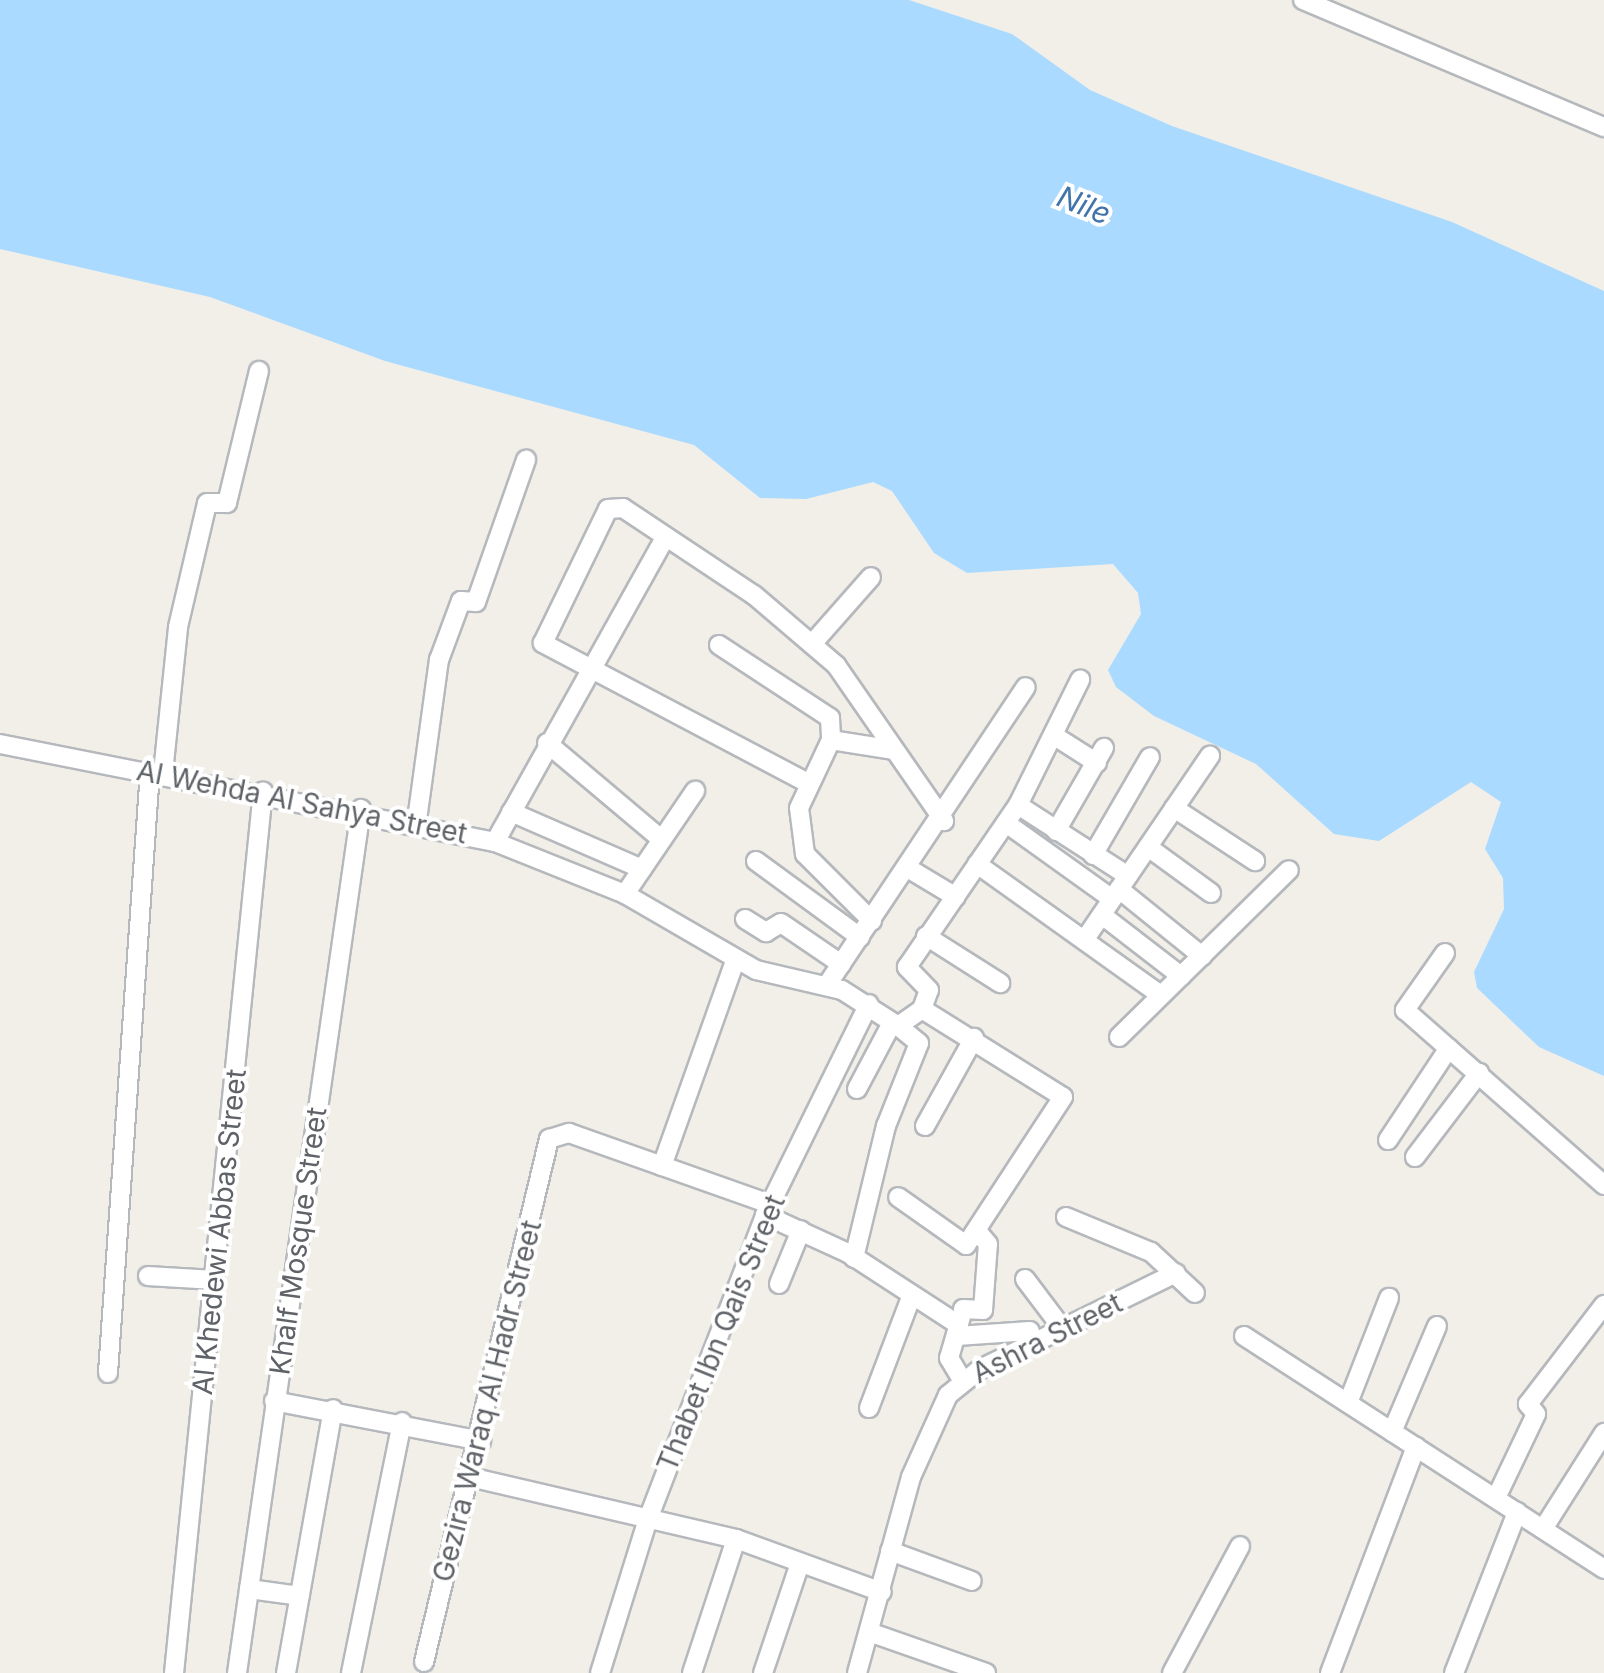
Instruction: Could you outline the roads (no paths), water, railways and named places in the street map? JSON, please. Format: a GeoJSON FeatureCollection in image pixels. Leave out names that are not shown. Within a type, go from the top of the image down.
{"type":"FeatureCollection","features":[{"type":"Feature","properties":{"kind":"street"},"geometry":{"type":"LineString","coordinates":[[1303,0],[1604,127]]}},
{"type":"Feature","properties":{"kind":"street"},"geometry":{"type":"LineString","coordinates":[[108,1374],[157,772],[178,627],[206,503],[226,503],[260,371]]}},
{"type":"Feature","properties":{"kind":"street"},"geometry":{"type":"LineString","coordinates":[[417,820],[439,660],[462,601],[476,602],[526,460]]}},
{"type":"Feature","properties":{"kind":"street"},"geometry":{"type":"LineString","coordinates":[[808,783],[547,648],[542,632],[598,522],[618,506],[663,541],[746,589],[851,681],[944,821]]}},
{"type":"Feature","properties":{"kind":"street"},"geometry":{"type":"LineString","coordinates":[[496,842],[547,743],[663,541]]}},
{"type":"Feature","properties":{"kind":"street"},"geometry":{"type":"LineString","coordinates":[[812,644],[871,577]]}},
{"type":"Feature","properties":{"kind":"street"},"geometry":{"type":"LineString","coordinates":[[720,645],[830,718],[832,740],[808,783],[797,828],[805,854],[872,921]]}},
{"type":"Feature","properties":{"kind":"street"},"geometry":{"type":"LineString","coordinates":[[857,1089],[895,1024],[922,1008],[929,990],[907,967],[1018,804],[1080,680]]}},
{"type":"Feature","properties":{"kind":"street"},"geometry":{"type":"LineString","coordinates":[[827,985],[912,870],[1026,687]]}},
{"type":"Feature","properties":{"kind":"street"},"geometry":{"type":"LineString","coordinates":[[1054,735],[1100,756],[1056,831]]}},
{"type":"Feature","properties":{"kind":"street"},"geometry":{"type":"LineString","coordinates":[[832,740],[894,750]]}},
{"type":"Feature","properties":{"kind":"street"},"geometry":{"type":"LineString","coordinates":[[547,743],[662,840]]}},
{"type":"Feature","properties":{"kind":"street","name":"Al Wehda Al Sahya Street"},"geometry":{"type":"LineString","coordinates":[[0,744],[417,820],[496,842],[625,894],[735,961],[827,985],[869,1004],[895,1024]]}},
{"type":"Feature","properties":{"kind":"street"},"geometry":{"type":"LineString","coordinates":[[1085,939],[1210,756]]}},
{"type":"Feature","properties":{"kind":"street"},"geometry":{"type":"LineString","coordinates":[[1093,855],[1150,757]]}},
{"type":"Feature","properties":{"kind":"street"},"geometry":{"type":"LineString","coordinates":[[625,894],[695,791]]}},
{"type":"Feature","properties":{"kind":"street","name":"Al Khedewi Abbas Street"},"geometry":{"type":"LineString","coordinates":[[174,1673],[263,792]]}},
{"type":"Feature","properties":{"kind":"street"},"geometry":{"type":"LineString","coordinates":[[1018,804],[1093,855],[1115,895],[1181,976]]}},
{"type":"Feature","properties":{"kind":"street"},"geometry":{"type":"LineString","coordinates":[[1174,808],[1255,861]]}},
{"type":"Feature","properties":{"kind":"street","name":"Khalf Mosque Street"},"geometry":{"type":"LineString","coordinates":[[237,1673],[361,809]]}},
{"type":"Feature","properties":{"kind":"street"},"geometry":{"type":"LineString","coordinates":[[511,812],[642,869]]}},
{"type":"Feature","properties":{"kind":"street"},"geometry":{"type":"LineString","coordinates":[[1006,823],[1202,956]]}},
{"type":"Feature","properties":{"kind":"street"},"geometry":{"type":"LineString","coordinates":[[1148,847],[1211,892]]}},
{"type":"Feature","properties":{"kind":"street"},"geometry":{"type":"LineString","coordinates":[[756,861],[860,937]]}},
{"type":"Feature","properties":{"kind":"street"},"geometry":{"type":"LineString","coordinates":[[977,864],[1159,994]]}},
{"type":"Feature","properties":{"kind":"street"},"geometry":{"type":"LineString","coordinates":[[912,870],[956,898]]}},
{"type":"Feature","properties":{"kind":"street"},"geometry":{"type":"LineString","coordinates":[[1119,1038],[1159,994],[1289,870]]}},
{"type":"Feature","properties":{"kind":"street"},"geometry":{"type":"LineString","coordinates":[[744,919],[766,932],[781,924],[841,964]]}},
{"type":"Feature","properties":{"kind":"street"},"geometry":{"type":"LineString","coordinates":[[926,936],[1000,983]]}},
{"type":"Feature","properties":{"kind":"street"},"geometry":{"type":"LineString","coordinates":[[1445,953],[1405,1010],[1604,1185]]}},
{"type":"Feature","properties":{"kind":"street"},"geometry":{"type":"LineString","coordinates":[[735,961],[662,1166],[767,1209],[854,1258],[910,1300],[961,1317],[1030,1331]]}},
{"type":"Feature","properties":{"kind":"street","name":"Thabet Ibn Qais Street"},"geometry":{"type":"LineString","coordinates":[[600,1673],[648,1519],[767,1209],[869,1004]]}},
{"type":"Feature","properties":{"kind":"street"},"geometry":{"type":"LineString","coordinates":[[898,1198],[961,1245],[977,1230],[1023,1146],[1063,1097],[922,1008]]}},
{"type":"Feature","properties":{"kind":"street"},"geometry":{"type":"LineString","coordinates":[[854,1258],[886,1126],[918,1043],[895,1024]]}},
{"type":"Feature","properties":{"kind":"street"},"geometry":{"type":"LineString","coordinates":[[925,1126],[974,1038]]}},
{"type":"Feature","properties":{"kind":"street"},"geometry":{"type":"LineString","coordinates":[[1388,1140],[1449,1048]]}},
{"type":"Feature","properties":{"kind":"street"},"geometry":{"type":"LineString","coordinates":[[1415,1157],[1479,1073]]}},
{"type":"Feature","properties":{"kind":"street","name":"Gezira Waraq Al Hadr Street"},"geometry":{"type":"LineString","coordinates":[[424,1662],[480,1441],[549,1139],[569,1133],[662,1166]]}},
{"type":"Feature","properties":{"kind":"street"},"geometry":{"type":"LineString","coordinates":[[1066,1217],[1151,1252],[1195,1293]]}},
{"type":"Feature","properties":{"kind":"street"},"geometry":{"type":"LineString","coordinates":[[779,1284],[801,1230]]}},
{"type":"Feature","properties":{"kind":"street"},"geometry":{"type":"LineString","coordinates":[[961,1317],[982,1310],[988,1244],[977,1230]]}},
{"type":"Feature","properties":{"kind":"street","name":"Ashra Street"},"geometry":{"type":"LineString","coordinates":[[857,1673],[890,1551],[937,1412],[962,1380],[1176,1273]]}},
{"type":"Feature","properties":{"kind":"street"},"geometry":{"type":"LineString","coordinates":[[148,1276],[214,1280]]}},
{"type":"Feature","properties":{"kind":"street"},"geometry":{"type":"LineString","coordinates":[[1025,1278],[1062,1328]]}},
{"type":"Feature","properties":{"kind":"street"},"geometry":{"type":"LineString","coordinates":[[1348,1403],[1390,1298]]}},
{"type":"Feature","properties":{"kind":"street"},"geometry":{"type":"LineString","coordinates":[[870,1408],[910,1300]]}},
{"type":"Feature","properties":{"kind":"street"},"geometry":{"type":"LineString","coordinates":[[1496,1498],[1536,1414],[1528,1404],[1604,1305]]}},
{"type":"Feature","properties":{"kind":"street"},"geometry":{"type":"LineString","coordinates":[[961,1317],[949,1358],[962,1380]]}},
{"type":"Feature","properties":{"kind":"street"},"geometry":{"type":"LineString","coordinates":[[1392,1432],[1437,1326]]}},
{"type":"Feature","properties":{"kind":"street"},"geometry":{"type":"LineString","coordinates":[[1244,1336],[1604,1570]]}},
{"type":"Feature","properties":{"kind":"street"},"geometry":{"type":"LineString","coordinates":[[274,1401],[402,1422],[480,1441]]}},
{"type":"Feature","properties":{"kind":"street"},"geometry":{"type":"LineString","coordinates":[[286,1673],[333,1409]]}},
{"type":"Feature","properties":{"kind":"street"},"geometry":{"type":"LineString","coordinates":[[351,1673],[402,1422]]}},
{"type":"Feature","properties":{"kind":"street"},"geometry":{"type":"LineString","coordinates":[[1543,1530],[1604,1434]]}},
{"type":"Feature","properties":{"kind":"street"},"geometry":{"type":"LineString","coordinates":[[1330,1673],[1416,1447]]}},
{"type":"Feature","properties":{"kind":"street"},"geometry":{"type":"LineString","coordinates":[[470,1477],[736,1539],[882,1592]]}},
{"type":"Feature","properties":{"kind":"street"},"geometry":{"type":"LineString","coordinates":[[1454,1673],[1516,1512]]}},
{"type":"Feature","properties":{"kind":"street"},"geometry":{"type":"LineString","coordinates":[[692,1673],[736,1539]]}},
{"type":"Feature","properties":{"kind":"street"},"geometry":{"type":"LineString","coordinates":[[1172,1673],[1240,1546]]}},
{"type":"Feature","properties":{"kind":"street"},"geometry":{"type":"LineString","coordinates":[[890,1551],[972,1581]]}},
{"type":"Feature","properties":{"kind":"street"},"geometry":{"type":"LineString","coordinates":[[763,1673],[800,1563]]}},
{"type":"Feature","properties":{"kind":"street"},"geometry":{"type":"LineString","coordinates":[[248,1589],[300,1596]]}},
{"type":"Feature","properties":{"kind":"street"},"geometry":{"type":"LineString","coordinates":[[870,1632],[986,1673]]}},
{"type":"Feature","properties":{"kind":"water","name":"Nile"},"geometry":{"type":"Polygon","coordinates":[[[0,0],[909,0],[1012,34],[1090,90],[1172,126],[1452,222],[1604,291],[1604,1076],[1539,1047],[1477,988],[1474,972],[1504,909],[1503,878],[1485,849],[1501,802],[1471,782],[1379,841],[1334,834],[1256,764],[1154,716],[1116,687],[1108,670],[1141,614],[1138,593],[1113,564],[967,573],[934,553],[892,491],[873,482],[806,499],[760,498],[694,445],[385,361],[210,297],[0,249],[0,0]]]}}]}
